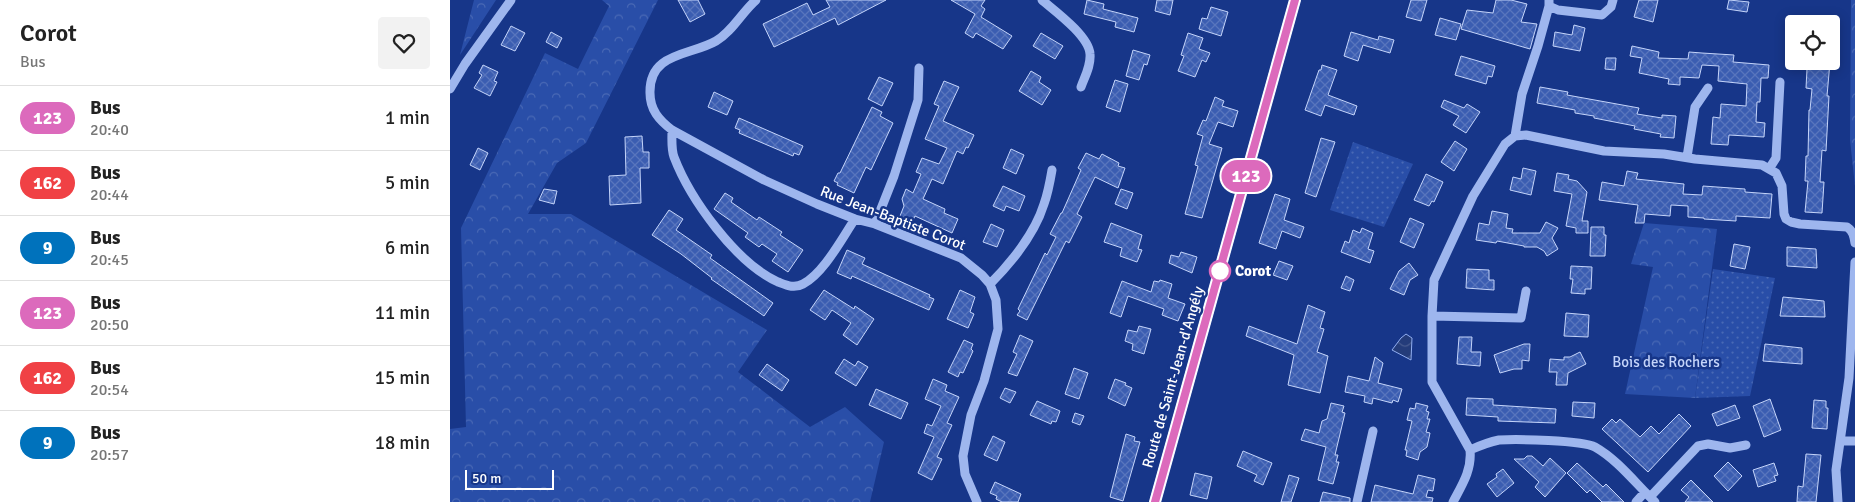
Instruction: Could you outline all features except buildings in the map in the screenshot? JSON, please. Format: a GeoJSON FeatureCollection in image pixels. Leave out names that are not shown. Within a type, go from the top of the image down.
{"type":"FeatureCollection","features":[{"type":"Feature","properties":{"kind":"main road","name":"Route de Saint-Jean-d'Angély"},"geometry":{"type":"LineString","coordinates":[[1155,502],[1295,0]]}},
{"type":"Feature","properties":{"kind":"street"},"geometry":{"type":"LineString","coordinates":[[450,89],[465,64],[511,0]]}},
{"type":"Feature","properties":{"kind":"street","name":"Rue Jean-Baptiste Corot"},"geometry":{"type":"LineString","coordinates":[[756,0],[726,33],[716,41],[671,57],[659,66],[650,81],[650,102],[658,120],[672,130],[764,180],[817,204],[875,224],[961,258],[990,284]]}},
{"type":"Feature","properties":{"kind":"street"},"geometry":{"type":"LineString","coordinates":[[1042,0],[1067,22],[1085,42],[1090,52],[1090,65],[1081,87]]}},
{"type":"Feature","properties":{"kind":"street"},"geometry":{"type":"LineString","coordinates":[[1515,136],[1522,94],[1538,46],[1549,3],[1558,10],[1602,15],[1611,7],[1614,0]]}},
{"type":"Feature","properties":{"kind":"street"},"geometry":{"type":"LineString","coordinates":[[875,224],[894,176],[918,100],[919,68]]}},
{"type":"Feature","properties":{"kind":"street"},"geometry":{"type":"LineString","coordinates":[[1769,169],[1776,158],[1780,82]]}},
{"type":"Feature","properties":{"kind":"street"},"geometry":{"type":"LineString","coordinates":[[1687,157],[1696,107],[1708,88]]}},
{"type":"Feature","properties":{"kind":"street"},"geometry":{"type":"LineString","coordinates":[[672,130],[673,155],[685,180],[704,211],[733,248],[771,279],[789,287],[802,285],[819,270],[855,218]]}},
{"type":"Feature","properties":{"kind":"street"},"geometry":{"type":"LineString","coordinates":[[1453,502],[1468,472],[1471,459],[1470,450],[1432,382],[1434,280],[1469,204],[1505,144],[1515,136],[1526,135],[1604,151],[1664,154],[1695,159],[1762,165],[1776,173],[1782,186],[1786,219],[1800,224],[1847,227],[1854,236],[1855,243]]}},
{"type":"Feature","properties":{"kind":"street"},"geometry":{"type":"LineString","coordinates":[[977,502],[965,474],[963,456],[971,415],[984,381],[998,330],[996,300],[990,284],[1006,268],[1028,237],[1044,206],[1052,170]]}},
{"type":"Feature","properties":{"kind":"street"},"geometry":{"type":"LineString","coordinates":[[1838,502],[1836,470],[1849,378],[1855,262]]}},
{"type":"Feature","properties":{"kind":"street"},"geometry":{"type":"LineString","coordinates":[[1432,316],[1521,318],[1526,292]]}},
{"type":"Feature","properties":{"kind":"street"},"geometry":{"type":"LineString","coordinates":[[1357,502],[1373,431]]}},
{"type":"Feature","properties":{"kind":"street"},"geometry":{"type":"LineString","coordinates":[[1470,450],[1486,443],[1500,440],[1572,442],[1593,446],[1621,468],[1650,497]]}},
{"type":"Feature","properties":{"kind":"street"},"geometry":{"type":"LineString","coordinates":[[1840,441],[1855,441]]}},
{"type":"Feature","properties":{"kind":"street"},"geometry":{"type":"LineString","coordinates":[[1636,502],[1650,497],[1698,446],[1708,444],[1730,448],[1746,444]]}},
{"type":"Feature","properties":{"kind":"green space"},"geometry":{"type":"Polygon","coordinates":[[[474,0],[496,0],[460,55],[474,0]]]}},
{"type":"Feature","properties":{"kind":"green space"},"geometry":{"type":"Polygon","coordinates":[[[602,0],[658,0],[586,143],[557,163],[528,214],[571,214],[767,330],[738,372],[810,427],[845,407],[884,442],[870,502],[450,502],[450,429],[466,427],[461,228],[545,53],[578,69],[609,6],[602,0]]]}},
{"type":"Feature","properties":{"kind":"green space"},"geometry":{"type":"Polygon","coordinates":[[[1851,0],[1855,0],[1855,186],[1850,140],[1851,0]]]}},
{"type":"Feature","properties":{"kind":"green space"},"geometry":{"type":"Polygon","coordinates":[[[1353,142],[1413,164],[1384,227],[1330,210],[1353,142]]]}},
{"type":"Feature","properties":{"kind":"green space","name":"Bois des Rochers"},"geometry":{"type":"Polygon","coordinates":[[[1644,223],[1717,229],[1695,398],[1625,394],[1653,267],[1631,264],[1644,223]]]}},
{"type":"Feature","properties":{"kind":"green space"},"geometry":{"type":"Polygon","coordinates":[[[1713,269],[1775,278],[1750,396],[1695,398],[1713,269]]]}},
{"type":"Feature","properties":{"kind":"water"},"geometry":{"type":"Polygon","coordinates":[[[1406,334],[1412,338],[1411,360],[1392,350],[1406,334]]]}},
{"type":"Feature","properties":{"kind":"bus line","name":"123"},"geometry":{"type":"LineString","coordinates":[[1155,502],[1295,0]]}},
{"type":"Feature","properties":{"kind":"place","name":"Corot"},"geometry":{"type":"Point","coordinates":[1220,271]}}]}
